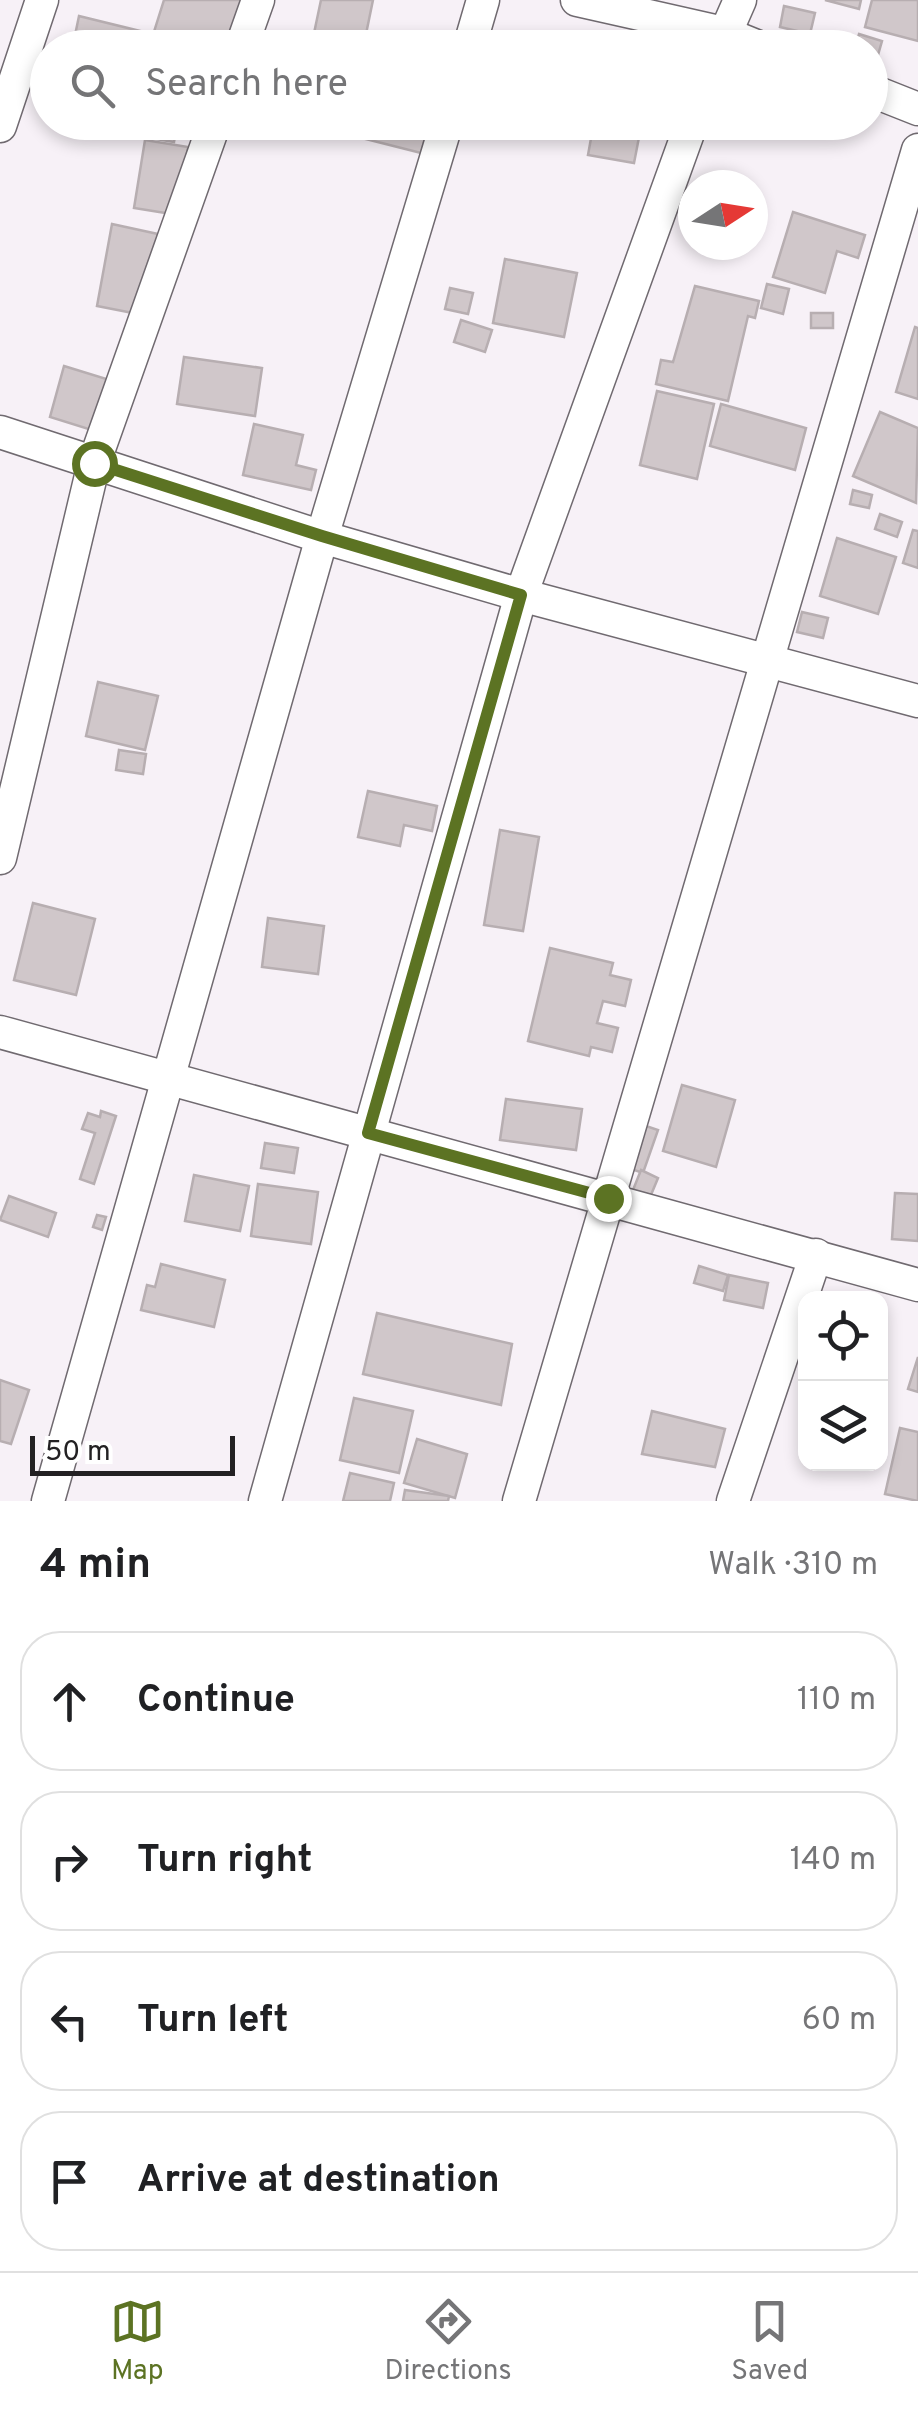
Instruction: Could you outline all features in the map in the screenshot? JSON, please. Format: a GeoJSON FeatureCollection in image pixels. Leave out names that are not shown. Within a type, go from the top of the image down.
{"type":"FeatureCollection","features":[{"type":"Feature","properties":{"kind":"street"},"geometry":{"type":"LineString","coordinates":[[32,30],[42,0]]}},
{"type":"Feature","properties":{"kind":"street"},"geometry":{"type":"LineString","coordinates":[[247,30],[258,0]]}},
{"type":"Feature","properties":{"kind":"street"},"geometry":{"type":"LineString","coordinates":[[475,30],[484,0]]}},
{"type":"Feature","properties":{"kind":"street"},"geometry":{"type":"LineString","coordinates":[[577,0],[686,30]]}},
{"type":"Feature","properties":{"kind":"street"},"geometry":{"type":"LineString","coordinates":[[726,30],[740,0]]}},
{"type":"Feature","properties":{"kind":"street"},"geometry":{"type":"LineString","coordinates":[[0,126],[30,36]]}},
{"type":"Feature","properties":{"kind":"street"},"geometry":{"type":"LineString","coordinates":[[888,97],[918,109]]}},
{"type":"Feature","properties":{"kind":"street"},"geometry":{"type":"LineString","coordinates":[[0,858],[94,463],[209,140]]}},
{"type":"Feature","properties":{"kind":"street"},"geometry":{"type":"LineString","coordinates":[[48,1501],[322,536],[441,140]]}},
{"type":"Feature","properties":{"kind":"street"},"geometry":{"type":"LineString","coordinates":[[265,1501],[521,595],[685,140]]}},
{"type":"Feature","properties":{"kind":"street"},"geometry":{"type":"LineString","coordinates":[[519,1501],[918,150]]}},
{"type":"Feature","properties":{"kind":"street"},"geometry":{"type":"LineString","coordinates":[[0,432],[322,536],[521,595],[918,701]]}},
{"type":"Feature","properties":{"kind":"street"},"geometry":{"type":"LineString","coordinates":[[0,1032],[918,1285]]}},
{"type":"Feature","properties":{"kind":"street"},"geometry":{"type":"LineString","coordinates":[[733,1501],[816,1256]]}},
{"type":"Feature","properties":{"kind":"building"},"geometry":{"type":"Polygon","coordinates":[[[164,0],[247,0],[237,30],[155,30],[164,0]]]}},
{"type":"Feature","properties":{"kind":"building"},"geometry":{"type":"Polygon","coordinates":[[[321,0],[373,0],[367,30],[315,30],[321,0]]]}},
{"type":"Feature","properties":{"kind":"building"},"geometry":{"type":"Polygon","coordinates":[[[825,0],[861,0],[859,9],[825,0]]]}},
{"type":"Feature","properties":{"kind":"building"},"geometry":{"type":"Polygon","coordinates":[[[872,0],[918,0],[918,41],[865,27],[872,0]]]}},
{"type":"Feature","properties":{"kind":"building"},"geometry":{"type":"Polygon","coordinates":[[[784,6],[815,13],[811,30],[780,27],[784,6]]]}},
{"type":"Feature","properties":{"kind":"building"},"geometry":{"type":"Polygon","coordinates":[[[79,16],[136,30],[76,30],[79,16]]]}},
{"type":"Feature","properties":{"kind":"building"},"geometry":{"type":"Polygon","coordinates":[[[145,140],[188,147],[178,215],[134,208],[145,140]]]}},
{"type":"Feature","properties":{"kind":"building"},"geometry":{"type":"Polygon","coordinates":[[[370,140],[424,140],[421,153],[370,140]]]}},
{"type":"Feature","properties":{"kind":"building"},"geometry":{"type":"Polygon","coordinates":[[[591,140],[638,140],[634,163],[588,155],[591,140]]]}},
{"type":"Feature","properties":{"kind":"building"},"geometry":{"type":"Polygon","coordinates":[[[793,212],[865,235],[858,258],[837,251],[825,293],[773,277],[793,212]]]}},
{"type":"Feature","properties":{"kind":"building"},"geometry":{"type":"Polygon","coordinates":[[[112,224],[158,234],[143,315],[97,306],[112,224]]]}},
{"type":"Feature","properties":{"kind":"building"},"geometry":{"type":"Polygon","coordinates":[[[505,259],[577,273],[564,337],[493,323],[505,259]]]}},
{"type":"Feature","properties":{"kind":"building"},"geometry":{"type":"Polygon","coordinates":[[[767,284],[789,289],[783,314],[761,308],[767,284]]]}},
{"type":"Feature","properties":{"kind":"building"},"geometry":{"type":"Polygon","coordinates":[[[695,286],[759,301],[755,318],[748,316],[728,401],[656,384],[661,360],[673,362],[695,286]]]}},
{"type":"Feature","properties":{"kind":"building"},"geometry":{"type":"Polygon","coordinates":[[[450,288],[473,293],[468,314],[445,309],[450,288]]]}},
{"type":"Feature","properties":{"kind":"building"},"geometry":{"type":"Polygon","coordinates":[[[811,313],[833,313],[833,328],[811,328],[811,313]]]}},
{"type":"Feature","properties":{"kind":"building"},"geometry":{"type":"Polygon","coordinates":[[[461,320],[492,330],[485,352],[454,342],[461,320]]]}},
{"type":"Feature","properties":{"kind":"building"},"geometry":{"type":"Polygon","coordinates":[[[915,327],[918,328],[918,399],[896,392],[915,327]]]}},
{"type":"Feature","properties":{"kind":"building"},"geometry":{"type":"Polygon","coordinates":[[[184,357],[262,368],[255,416],[177,404],[184,357]]]}},
{"type":"Feature","properties":{"kind":"building"},"geometry":{"type":"Polygon","coordinates":[[[64,366],[113,381],[98,432],[50,417],[64,366]]]}},
{"type":"Feature","properties":{"kind":"building"},"geometry":{"type":"Polygon","coordinates":[[[657,391],[714,404],[697,479],[640,465],[657,391]]]}},
{"type":"Feature","properties":{"kind":"building"},"geometry":{"type":"Polygon","coordinates":[[[721,404],[806,428],[795,470],[710,446],[721,404]]]}},
{"type":"Feature","properties":{"kind":"building"},"geometry":{"type":"Polygon","coordinates":[[[880,412],[918,428],[916,503],[853,476],[880,412]]]}},
{"type":"Feature","properties":{"kind":"building"},"geometry":{"type":"Polygon","coordinates":[[[254,424],[303,435],[296,465],[316,470],[311,490],[243,475],[254,424]]]}},
{"type":"Feature","properties":{"kind":"building"},"geometry":{"type":"Polygon","coordinates":[[[853,490],[872,495],[869,508],[850,504],[853,490]]]}},
{"type":"Feature","properties":{"kind":"building"},"geometry":{"type":"Polygon","coordinates":[[[880,514],[902,522],[897,537],[875,529],[880,514]]]}},
{"type":"Feature","properties":{"kind":"building"},"geometry":{"type":"Polygon","coordinates":[[[913,530],[918,531],[918,568],[903,563],[913,530]]]}},
{"type":"Feature","properties":{"kind":"building"},"geometry":{"type":"Polygon","coordinates":[[[837,538],[896,557],[878,614],[820,596],[837,538]]]}},
{"type":"Feature","properties":{"kind":"building"},"geometry":{"type":"Polygon","coordinates":[[[802,612],[828,618],[823,638],[797,632],[802,612]]]}},
{"type":"Feature","properties":{"kind":"building"},"geometry":{"type":"Polygon","coordinates":[[[98,682],[158,696],[145,750],[86,736],[98,682]]]}},
{"type":"Feature","properties":{"kind":"building"},"geometry":{"type":"Polygon","coordinates":[[[119,750],[146,754],[143,774],[116,770],[119,750]]]}},
{"type":"Feature","properties":{"kind":"building"},"geometry":{"type":"Polygon","coordinates":[[[368,791],[437,806],[432,831],[404,825],[400,846],[358,837],[368,791]]]}},
{"type":"Feature","properties":{"kind":"building"},"geometry":{"type":"Polygon","coordinates":[[[500,830],[539,837],[523,931],[484,925],[500,830]]]}},
{"type":"Feature","properties":{"kind":"building"},"geometry":{"type":"Polygon","coordinates":[[[33,903],[95,919],[76,995],[14,980],[33,903]]]}},
{"type":"Feature","properties":{"kind":"building"},"geometry":{"type":"Polygon","coordinates":[[[268,918],[324,926],[318,974],[262,967],[268,918]]]}},
{"type":"Feature","properties":{"kind":"building"},"geometry":{"type":"Polygon","coordinates":[[[550,948],[613,963],[610,975],[631,980],[625,1006],[603,1001],[597,1023],[618,1028],[612,1052],[591,1047],[589,1056],[528,1041],[550,948]]]}},
{"type":"Feature","properties":{"kind":"building"},"geometry":{"type":"Polygon","coordinates":[[[682,1085],[735,1100],[716,1167],[663,1151],[682,1085]]]}},
{"type":"Feature","properties":{"kind":"building"},"geometry":{"type":"Polygon","coordinates":[[[506,1099],[582,1109],[576,1150],[500,1140],[506,1099]]]}},
{"type":"Feature","properties":{"kind":"building"},"geometry":{"type":"Polygon","coordinates":[[[101,1111],[116,1116],[94,1184],[80,1179],[95,1133],[82,1129],[88,1113],[100,1117],[101,1111]]]}},
{"type":"Feature","properties":{"kind":"building"},"geometry":{"type":"Polygon","coordinates":[[[643,1125],[658,1130],[643,1173],[628,1168],[643,1125]]]}},
{"type":"Feature","properties":{"kind":"building"},"geometry":{"type":"Polygon","coordinates":[[[265,1143],[298,1148],[294,1173],[261,1168],[265,1143]]]}},
{"type":"Feature","properties":{"kind":"building"},"geometry":{"type":"Polygon","coordinates":[[[641,1170],[658,1178],[648,1202],[631,1195],[641,1170]]]}},
{"type":"Feature","properties":{"kind":"building"},"geometry":{"type":"Polygon","coordinates":[[[194,1175],[249,1186],[240,1231],[185,1221],[194,1175]]]}},
{"type":"Feature","properties":{"kind":"building"},"geometry":{"type":"Polygon","coordinates":[[[258,1184],[318,1192],[311,1244],[251,1236],[258,1184]]]}},
{"type":"Feature","properties":{"kind":"building"},"geometry":{"type":"Polygon","coordinates":[[[895,1193],[918,1194],[918,1241],[892,1239],[895,1193]]]}},
{"type":"Feature","properties":{"kind":"building"},"geometry":{"type":"Polygon","coordinates":[[[9,1196],[56,1213],[48,1237],[0,1220],[9,1196]]]}},
{"type":"Feature","properties":{"kind":"building"},"geometry":{"type":"Polygon","coordinates":[[[97,1215],[106,1217],[102,1230],[93,1227],[97,1215]]]}},
{"type":"Feature","properties":{"kind":"building"},"geometry":{"type":"Polygon","coordinates":[[[161,1264],[225,1280],[214,1327],[141,1310],[147,1285],[155,1287],[161,1264]]]}},
{"type":"Feature","properties":{"kind":"building"},"geometry":{"type":"Polygon","coordinates":[[[699,1266],[728,1275],[723,1291],[694,1283],[699,1266]]]}},
{"type":"Feature","properties":{"kind":"building"},"geometry":{"type":"Polygon","coordinates":[[[729,1275],[768,1283],[763,1308],[724,1300],[729,1275]]]}},
{"type":"Feature","properties":{"kind":"building"},"geometry":{"type":"Polygon","coordinates":[[[377,1313],[512,1344],[501,1405],[363,1374],[377,1313]]]}},
{"type":"Feature","properties":{"kind":"building"},"geometry":{"type":"Polygon","coordinates":[[[918,1357],[918,1392],[908,1389],[918,1357]]]}},
{"type":"Feature","properties":{"kind":"building"},"geometry":{"type":"Polygon","coordinates":[[[0,1380],[29,1390],[11,1444],[0,1441],[0,1380]]]}},
{"type":"Feature","properties":{"kind":"building"},"geometry":{"type":"Polygon","coordinates":[[[354,1398],[413,1411],[399,1473],[340,1460],[354,1398]]]}},
{"type":"Feature","properties":{"kind":"building"},"geometry":{"type":"Polygon","coordinates":[[[652,1411],[725,1429],[715,1467],[642,1454],[652,1411]]]}},
{"type":"Feature","properties":{"kind":"building"},"geometry":{"type":"Polygon","coordinates":[[[900,1428],[918,1432],[918,1501],[885,1494],[900,1428]]]}},
{"type":"Feature","properties":{"kind":"building"},"geometry":{"type":"Polygon","coordinates":[[[417,1439],[467,1454],[455,1498],[404,1483],[417,1439]]]}},
{"type":"Feature","properties":{"kind":"building"},"geometry":{"type":"Polygon","coordinates":[[[350,1473],[394,1483],[390,1501],[343,1501],[350,1473]]]}},
{"type":"Feature","properties":{"kind":"building"},"geometry":{"type":"Polygon","coordinates":[[[405,1490],[449,1496],[448,1501],[403,1501],[405,1490]]]}},
{"type":"Feature","properties":{"kind":"route"},"geometry":{"type":"LineString","coordinates":[[94,463],[521,595],[368,1133],[608,1198]]}}]}
